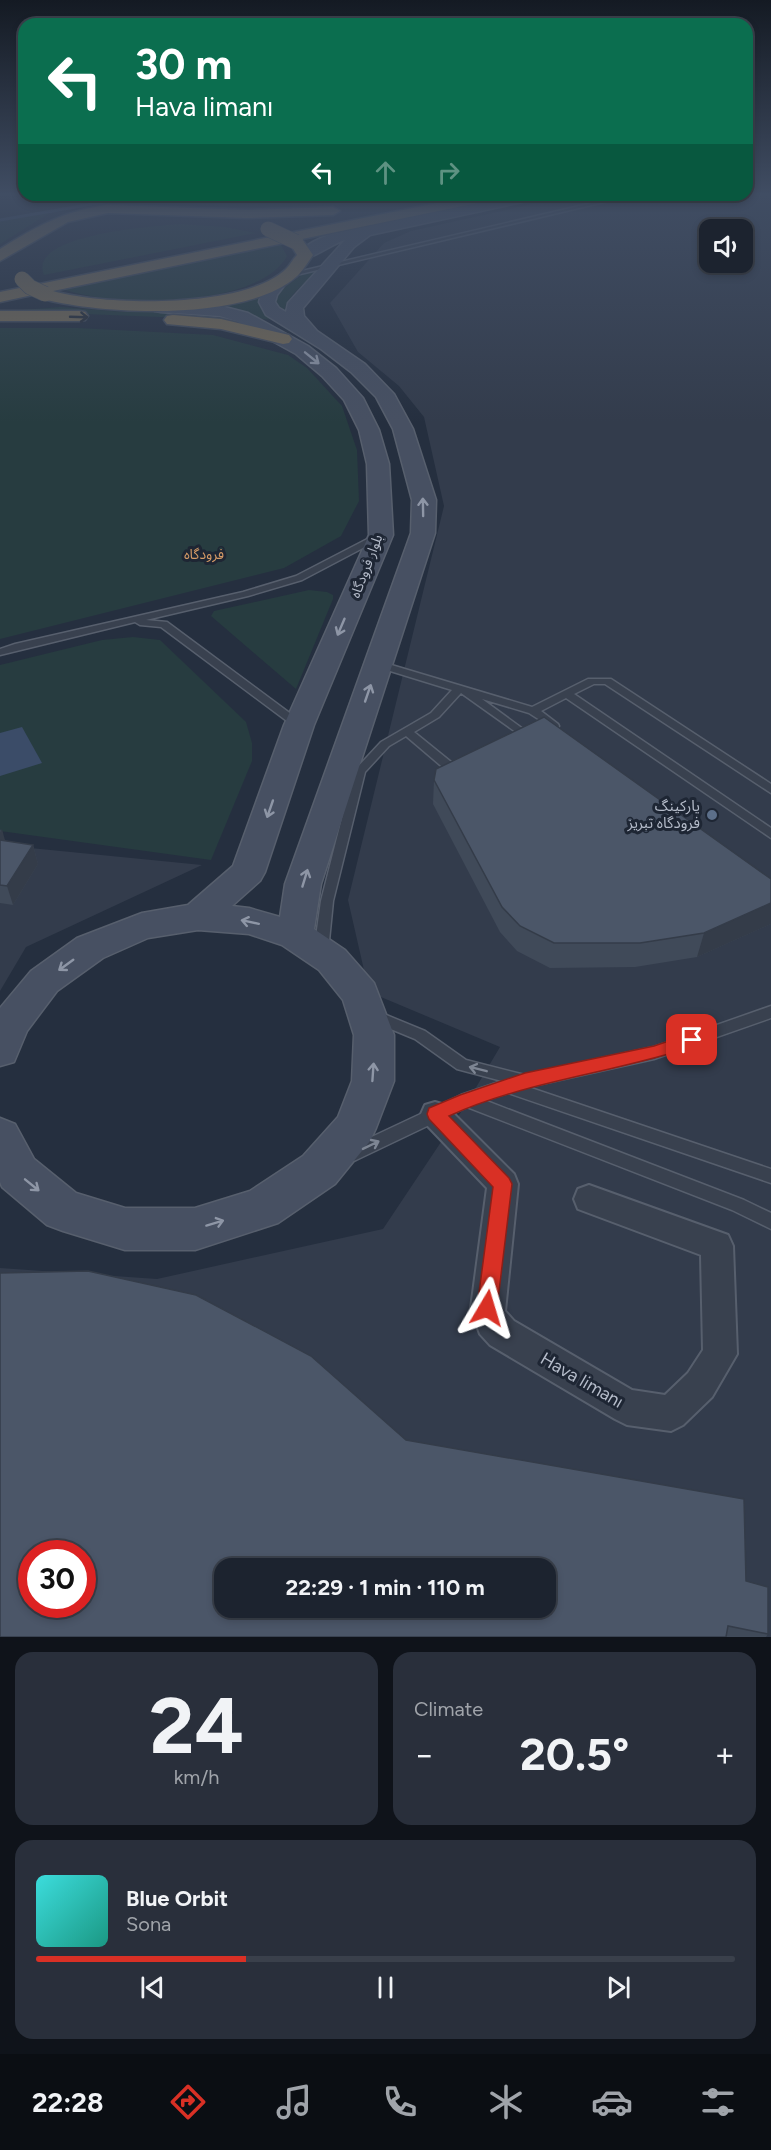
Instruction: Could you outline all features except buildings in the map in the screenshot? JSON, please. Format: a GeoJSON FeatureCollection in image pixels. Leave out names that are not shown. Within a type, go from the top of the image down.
{"type":"FeatureCollection","features":[{"type":"Feature","properties":{"kind":"highway"},"geometry":{"type":"LineString","coordinates":[[0,288],[92,269]]}},
{"type":"Feature","properties":{"kind":"highway"},"geometry":{"type":"LineString","coordinates":[[0,297],[135,269]]}},
{"type":"Feature","properties":{"kind":"highway"},"geometry":{"type":"LineString","coordinates":[[0,309],[76,302],[161,306],[226,299],[285,278],[295,269]]}},
{"type":"Feature","properties":{"kind":"highway"},"geometry":{"type":"LineString","coordinates":[[18,272],[30,286],[45,294],[76,302]]}},
{"type":"Feature","properties":{"kind":"highway"},"geometry":{"type":"LineString","coordinates":[[0,316],[35,315],[187,321],[230,326],[283,339]]}},
{"type":"Feature","properties":{"kind":"street"},"geometry":{"type":"LineString","coordinates":[[310,334],[295,317],[294,307],[327,269]]}},
{"type":"Feature","properties":{"kind":"street"},"geometry":{"type":"LineString","coordinates":[[285,278],[269,294],[267,302],[272,311],[310,334],[358,368],[384,394],[403,429],[424,500],[423,533],[303,884],[308,944]]}},
{"type":"Feature","properties":{"kind":"street","name":"بلوار فرودگاه"},"geometry":{"type":"LineString","coordinates":[[161,306],[221,311],[242,316],[302,350],[329,372],[353,398],[369,430],[378,464],[381,536],[299,725],[248,872],[198,917]]}},
{"type":"Feature","properties":{"kind":"street"},"geometry":{"type":"LineString","coordinates":[[0,1050],[9,1024],[44,981],[90,948],[142,926],[198,917],[249,921],[308,944],[332,960],[360,994],[374,1035],[373,1081],[355,1128],[319,1170],[262,1208],[206,1226],[195,1229],[125,1229],[63,1210],[18,1173],[0,1137]]}},
{"type":"Feature","properties":{"kind":"street","name":"Hava limanı"},"geometry":{"type":"LineString","coordinates":[[435,1114],[503,1184],[487,1308],[492,1322],[502,1332],[627,1407],[671,1413],[700,1384],[720,1354],[717,1246],[589,1199]]}},
{"type":"Feature","properties":{"kind":"lane"},"geometry":{"type":"LineString","coordinates":[[285,278],[311,269]]}},
{"type":"Feature","properties":{"kind":"lane"},"geometry":{"type":"LineString","coordinates":[[0,652],[244,594],[299,578],[381,536]]}},
{"type":"Feature","properties":{"kind":"lane"},"geometry":{"type":"LineString","coordinates":[[127,621],[164,624],[299,725]]}},
{"type":"Feature","properties":{"kind":"lane"},"geometry":{"type":"LineString","coordinates":[[378,664],[533,711],[561,732]]}},
{"type":"Feature","properties":{"kind":"lane"},"geometry":{"type":"LineString","coordinates":[[533,711],[592,681],[607,681],[771,789]]}},
{"type":"Feature","properties":{"kind":"lane"},"geometry":{"type":"LineString","coordinates":[[308,944],[327,901],[360,771],[385,744],[435,715],[460,688]]}},
{"type":"Feature","properties":{"kind":"lane"},"geometry":{"type":"LineString","coordinates":[[460,688],[530,739]]}},
{"type":"Feature","properties":{"kind":"lane"},"geometry":{"type":"LineString","coordinates":[[567,694],[771,834]]}},
{"type":"Feature","properties":{"kind":"lane"},"geometry":{"type":"LineString","coordinates":[[407,731],[458,773]]}},
{"type":"Feature","properties":{"kind":"lane"},"geometry":{"type":"LineString","coordinates":[[319,1170],[466,1100],[525,1081],[654,1053],[771,1012]]}},
{"type":"Feature","properties":{"kind":"lane"},"geometry":{"type":"LineString","coordinates":[[366,1013],[420,1035],[462,1065],[525,1081]]}},
{"type":"Feature","properties":{"kind":"lane"},"geometry":{"type":"LineString","coordinates":[[507,1086],[771,1176]]}},
{"type":"Feature","properties":{"kind":"lane"},"geometry":{"type":"LineString","coordinates":[[466,1100],[738,1205],[771,1221]]}},
{"type":"Feature","properties":{"kind":"shaded area"},"geometry":{"type":"Polygon","coordinates":[[[360,269],[699,269],[699,273],[753,273],[753,269],[771,269],[771,1637],[0,1637],[0,1268],[157,1279],[383,1229],[465,1106],[500,1047],[369,992],[348,900],[444,506],[424,417],[399,386],[358,352],[330,303],[360,269]]]}},
{"type":"Feature","properties":{"kind":"shaded area"},"geometry":{"type":"Polygon","coordinates":[[[0,845],[202,865],[26,947],[0,991],[0,845]]]}},
{"type":"Feature","properties":{"kind":"green space"},"geometry":{"type":"Polygon","coordinates":[[[44,269],[72,269],[44,275],[44,269]]]}},
{"type":"Feature","properties":{"kind":"green space"},"geometry":{"type":"Polygon","coordinates":[[[160,269],[275,269],[248,286],[183,299],[148,301],[115,299],[63,289],[160,269]]]}},
{"type":"Feature","properties":{"kind":"green space"},"geometry":{"type":"Polygon","coordinates":[[[320,269],[293,294],[284,313],[277,304],[277,293],[307,271],[320,269]]]}},
{"type":"Feature","properties":{"kind":"green space"},"geometry":{"type":"Polygon","coordinates":[[[261,294],[261,309],[273,319],[250,317],[204,307],[261,294]]]}},
{"type":"Feature","properties":{"kind":"green space"},"geometry":{"type":"Polygon","coordinates":[[[61,307],[124,312],[192,311],[237,320],[7,311],[61,307]]]}},
{"type":"Feature","properties":{"kind":"green space"},"geometry":{"type":"Polygon","coordinates":[[[0,328],[78,328],[213,335],[288,355],[307,368],[342,406],[357,450],[359,501],[341,536],[284,568],[0,639],[0,328]]]}},
{"type":"Feature","properties":{"kind":"green space"},"geometry":{"type":"Polygon","coordinates":[[[309,590],[327,592],[333,595],[333,599],[296,689],[211,616],[214,611],[309,590]]]}},
{"type":"Feature","properties":{"kind":"green space"},"geometry":{"type":"Polygon","coordinates":[[[133,637],[160,640],[246,722],[252,743],[252,761],[211,860],[0,831],[0,665],[102,640],[133,637]]]}},
{"type":"Feature","properties":{"kind":"water"},"geometry":{"type":"Polygon","coordinates":[[[22,727],[42,763],[0,776],[0,733],[22,727]]]}},
{"type":"Feature","properties":{"kind":"place","name":"پارکینگ فرودگاه تبریز"},"geometry":{"type":"Point","coordinates":[712,815]}},
{"type":"Feature","properties":{"kind":"district","name":"فرودگاه"},"geometry":{"type":"Point","coordinates":[204,554]}},
{"type":"Feature","properties":{"kind":"route"},"geometry":{"type":"LineString","coordinates":[[487,1308],[503,1184],[435,1114],[466,1100],[525,1081],[654,1053],[692,1040]]}}]}
